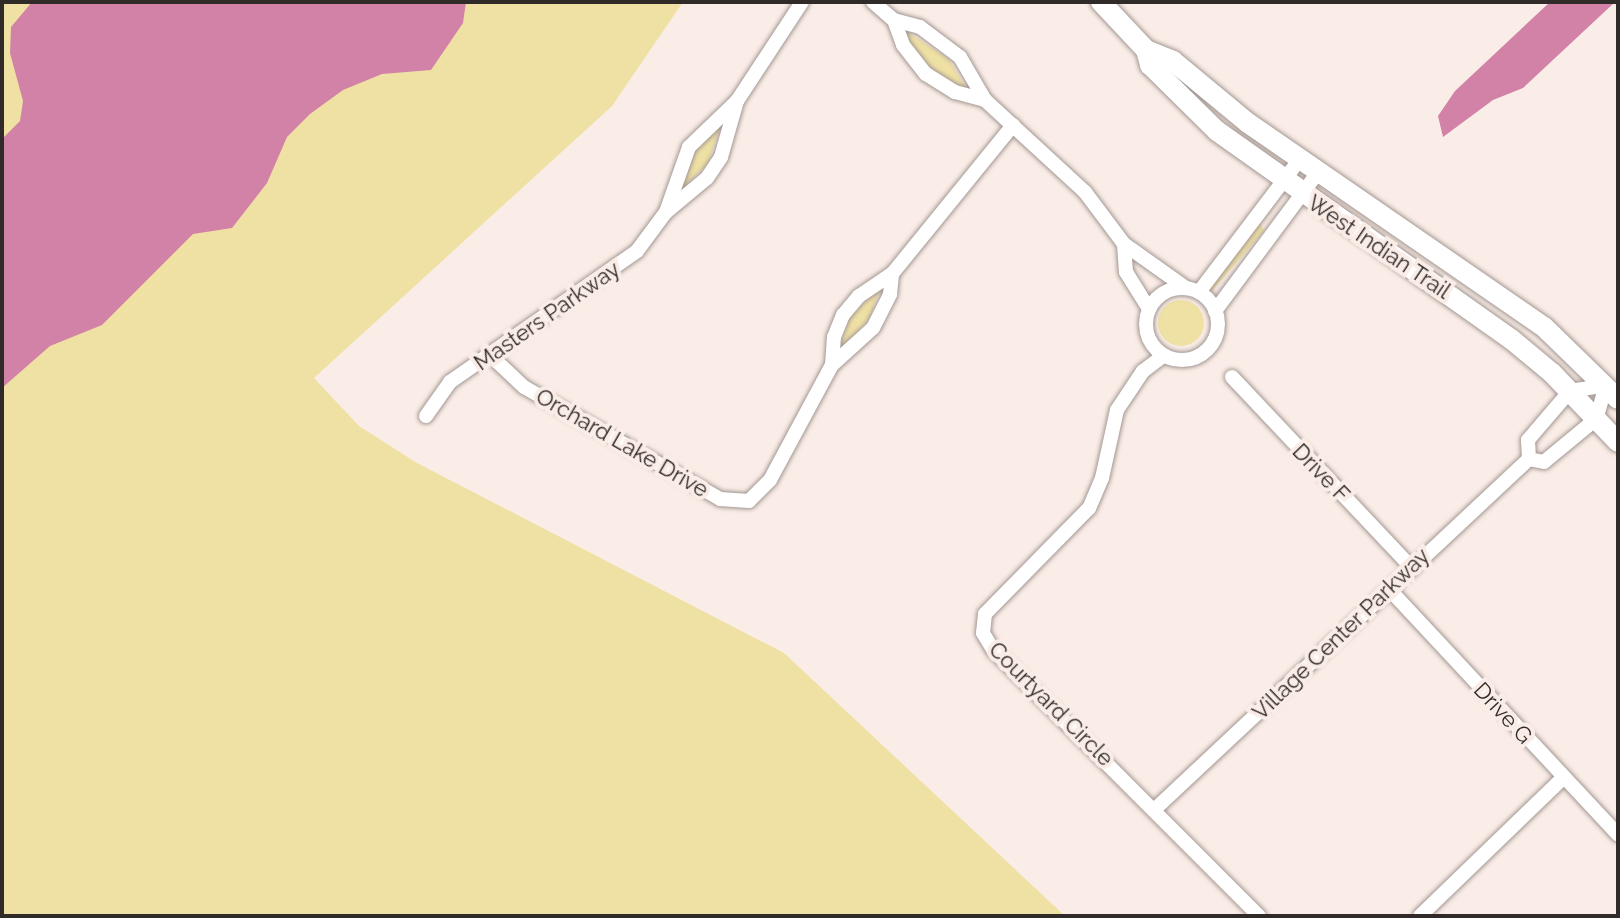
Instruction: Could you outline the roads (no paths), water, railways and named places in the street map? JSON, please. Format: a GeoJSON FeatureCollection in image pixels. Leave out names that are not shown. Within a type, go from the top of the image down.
{"type":"FeatureCollection","features":[{"type":"Feature","properties":{"kind":"street","name":"Masters Parkway"},"geometry":{"type":"LineString","coordinates":[[666,212],[689,147],[737,101],[802,2]]}},
{"type":"Feature","properties":{"kind":"street"},"geometry":{"type":"LineString","coordinates":[[873,2],[894,20],[920,27],[960,57],[985,100],[1085,192],[1124,244],[1193,290],[1215,311]]}},
{"type":"Feature","properties":{"kind":"street","name":"West Indian Trail"},"geometry":{"type":"LineString","coordinates":[[1101,2],[1146,50],[1173,61],[1300,159],[1496,290],[1544,327],[1612,392]]}},
{"type":"Feature","properties":{"kind":"street"},"geometry":{"type":"LineString","coordinates":[[894,20],[903,45],[926,74],[955,92],[985,100]]}},
{"type":"Feature","properties":{"kind":"street","name":"West Indian Trail"},"geometry":{"type":"LineString","coordinates":[[1146,50],[1150,65],[1180,98],[1283,181],[1474,311],[1570,391],[1618,442]]}},
{"type":"Feature","properties":{"kind":"street","name":"Masters Parkway"},"geometry":{"type":"LineString","coordinates":[[426,416],[450,382],[617,270],[666,212],[707,178],[721,157],[737,101]]}},
{"type":"Feature","properties":{"kind":"street","name":"Orchard Lake Drive"},"geometry":{"type":"LineString","coordinates":[[832,365],[834,337],[843,315],[859,296],[892,274],[1013,125]]}},
{"type":"Feature","properties":{"kind":"street"},"geometry":{"type":"LineString","coordinates":[[1300,159],[1193,290],[1160,295],[1149,309],[1146,333],[1163,356],[1195,358],[1209,349],[1217,335],[1215,311],[1319,171]]}},
{"type":"Feature","properties":{"kind":"street"},"geometry":{"type":"LineString","coordinates":[[1124,244],[1126,272],[1149,309]]}},
{"type":"Feature","properties":{"kind":"street","name":"Orchard Lake Drive"},"geometry":{"type":"LineString","coordinates":[[490,355],[524,387],[720,499],[749,501],[770,480],[832,365],[873,328],[890,294],[892,274]]}},
{"type":"Feature","properties":{"kind":"street","name":"Courtyard Circle"},"geometry":{"type":"LineString","coordinates":[[1163,356],[1143,371],[1117,410],[1102,478],[1089,508],[985,614],[982,623],[994,651],[1259,916]]}},
{"type":"Feature","properties":{"kind":"street","name":"Drive F"},"geometry":{"type":"LineString","coordinates":[[1232,377],[1411,567]]}},
{"type":"Feature","properties":{"kind":"street"},"geometry":{"type":"LineString","coordinates":[[1570,391],[1612,392],[1596,419]]}},
{"type":"Feature","properties":{"kind":"street","name":"Village Center Parkway"},"geometry":{"type":"LineString","coordinates":[[1529,459],[1528,440],[1570,391]]}},
{"type":"Feature","properties":{"kind":"street","name":"Village Center Parkway"},"geometry":{"type":"LineString","coordinates":[[1529,459],[1544,462],[1596,419]]}},
{"type":"Feature","properties":{"kind":"street","name":"Village Center Parkway"},"geometry":{"type":"LineString","coordinates":[[1154,810],[1529,459]]}},
{"type":"Feature","properties":{"kind":"street","name":"Drive G"},"geometry":{"type":"LineString","coordinates":[[1389,589],[1618,835]]}},
{"type":"Feature","properties":{"kind":"street"},"geometry":{"type":"LineString","coordinates":[[1420,916],[1563,778]]}}]}
